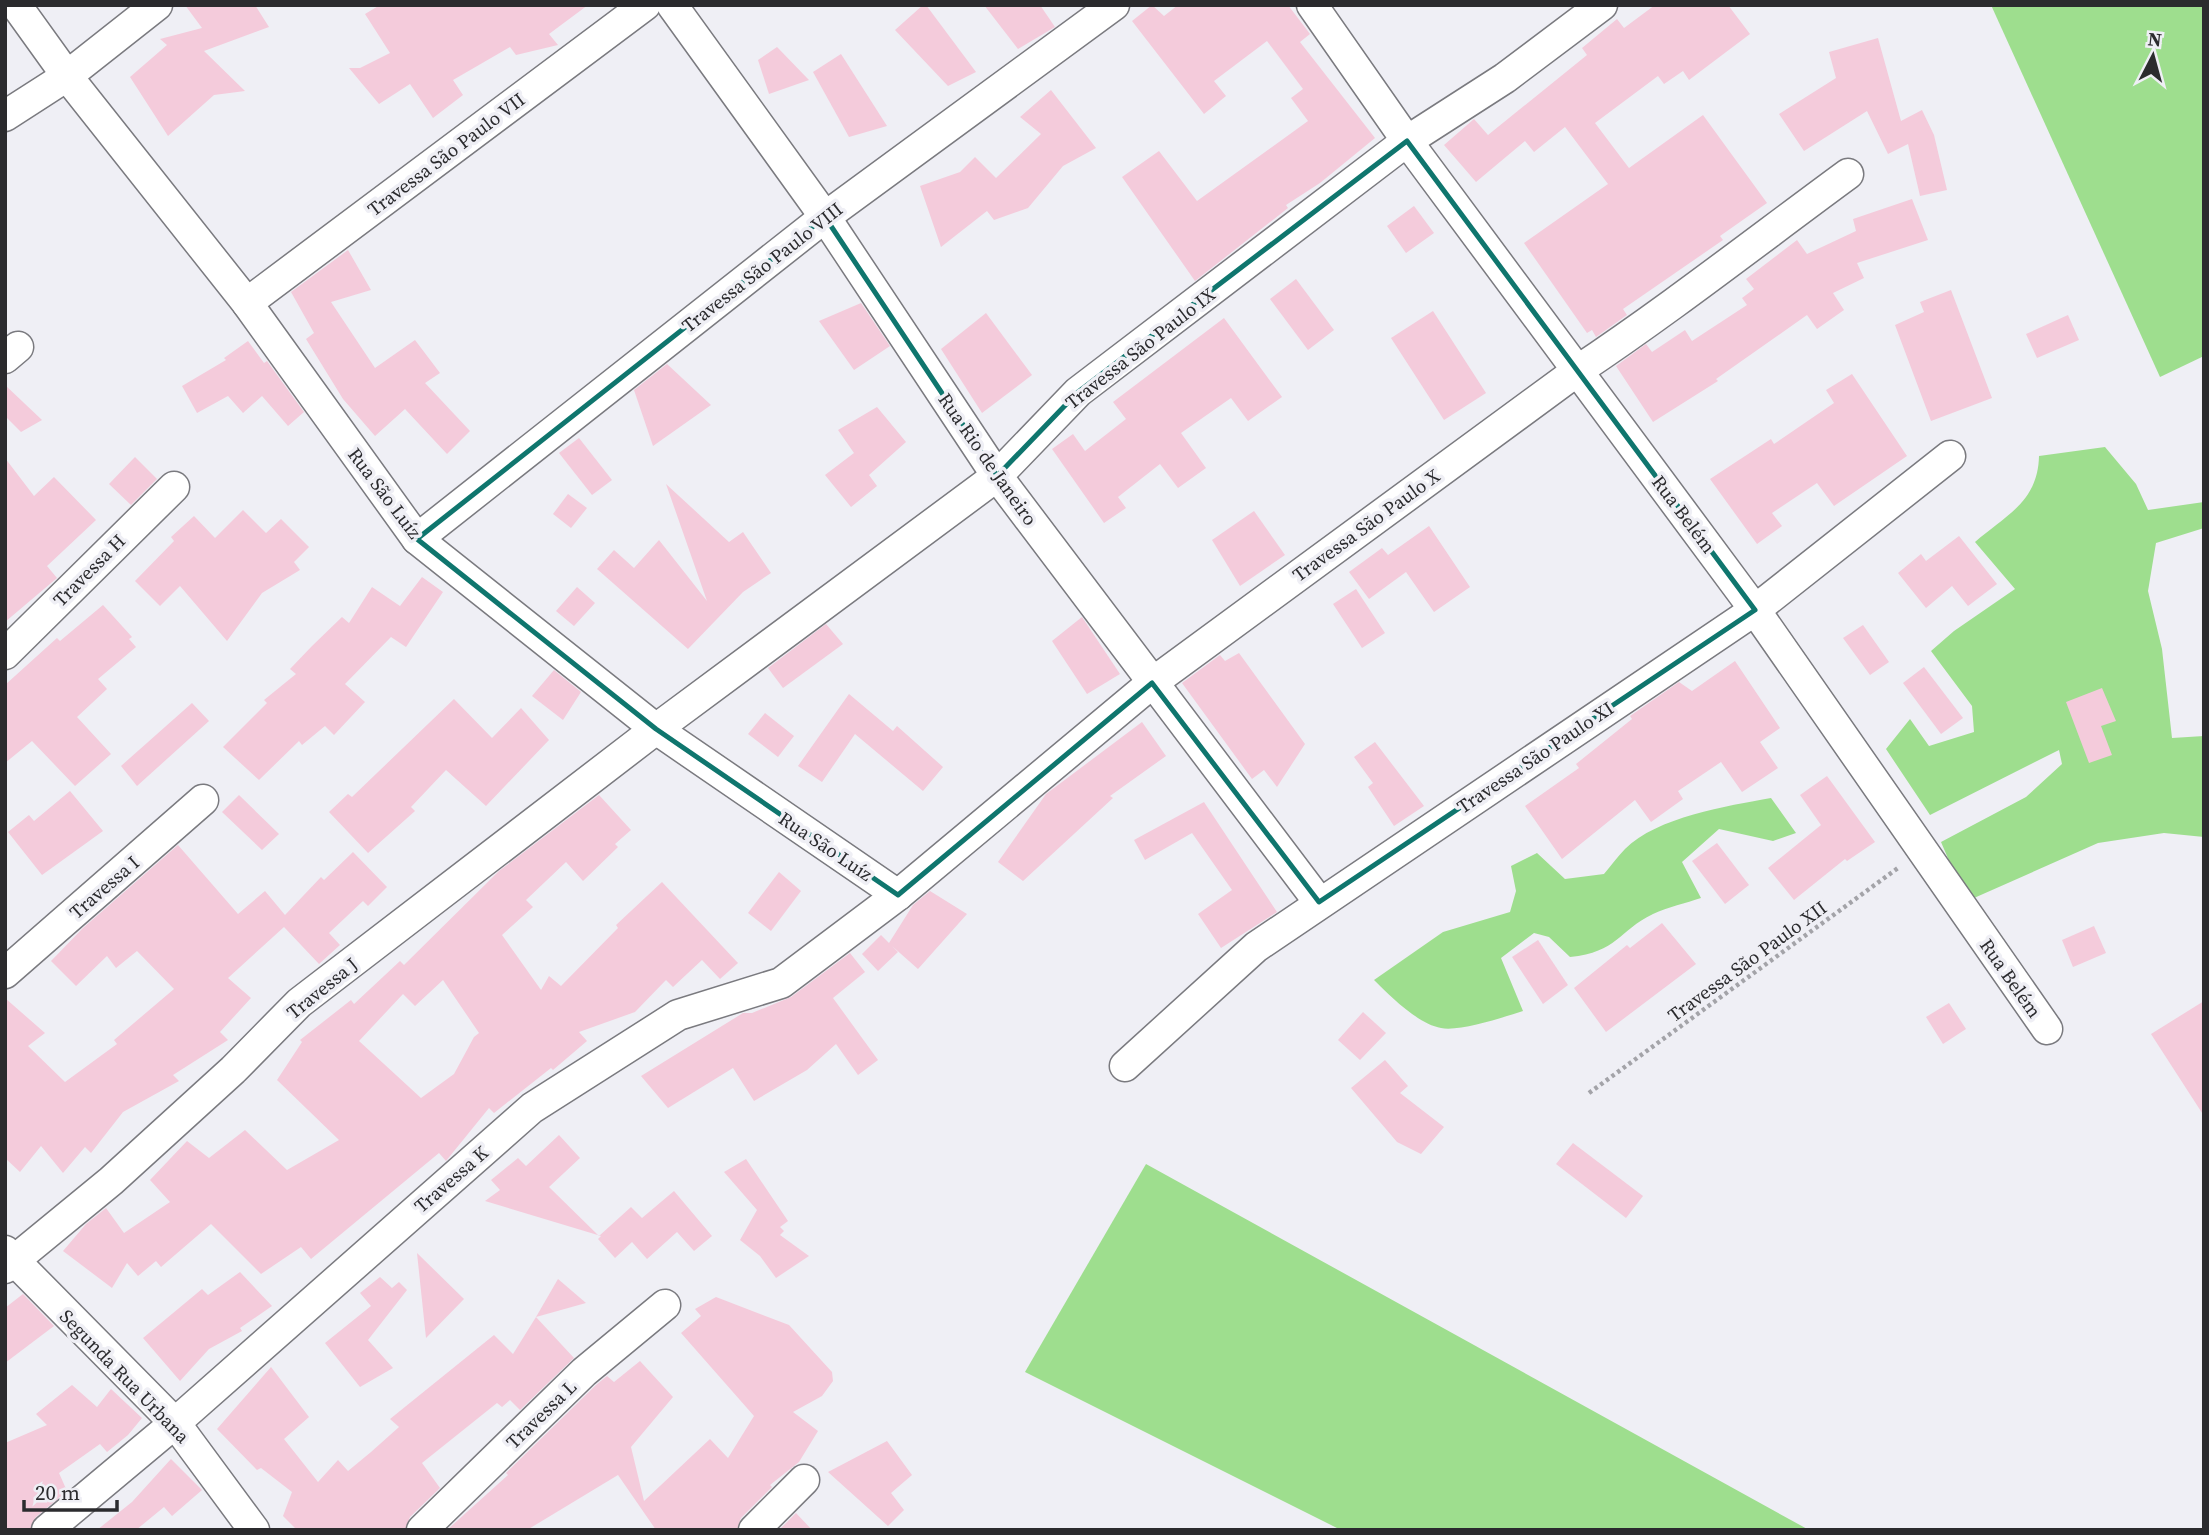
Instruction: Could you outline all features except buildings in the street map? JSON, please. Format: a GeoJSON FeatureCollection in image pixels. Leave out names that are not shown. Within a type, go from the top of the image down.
{"type":"FeatureCollection","features":[{"type":"Feature","properties":{"kind":"street","name":"Rua São Luíz"},"geometry":{"type":"LineString","coordinates":[[16,5],[67,76],[247,303],[417,539],[656,729],[898,895]]}},
{"type":"Feature","properties":{"kind":"street"},"geometry":{"type":"LineString","coordinates":[[5,116],[67,76],[157,5]]}},
{"type":"Feature","properties":{"kind":"street","name":"Travessa São Paulo VII"},"geometry":{"type":"LineString","coordinates":[[247,303],[645,5]]}},
{"type":"Feature","properties":{"kind":"street","name":"Rua Rio de Janeiro"},"geometry":{"type":"LineString","coordinates":[[672,5],[825,217],[997,476],[1319,902]]}},
{"type":"Feature","properties":{"kind":"street","name":"Travessa São Paulo VIII"},"geometry":{"type":"LineString","coordinates":[[417,539],[825,217],[1114,5]]}},
{"type":"Feature","properties":{"kind":"street","name":"Rua Belém"},"geometry":{"type":"LineString","coordinates":[[1312,5],[1407,141],[1755,610],[2047,1029]]}},
{"type":"Feature","properties":{"kind":"street","name":"Travessa São Paulo IX"},"geometry":{"type":"LineString","coordinates":[[656,729],[997,476],[1078,392],[1407,141],[1505,78],[1602,5]]}},
{"type":"Feature","properties":{"kind":"street","name":"Travessa São Paulo X"},"geometry":{"type":"LineString","coordinates":[[898,895],[1152,682],[1577,371],[1634,334],[1666,306],[1849,174]]}},
{"type":"Feature","properties":{"kind":"street","name":"Travessa São Paulo XI"},"geometry":{"type":"LineString","coordinates":[[1125,1066],[1256,947],[1755,610],[1950,456]]}},
{"type":"Feature","properties":{"kind":"street","name":"Travessa H"},"geometry":{"type":"LineString","coordinates":[[5,654],[174,487]]}},
{"type":"Feature","properties":{"kind":"street","name":"Travessa J"},"geometry":{"type":"LineString","coordinates":[[8,1260],[111,1181],[233,1070],[299,1003],[656,729]]}},
{"type":"Feature","properties":{"kind":"street","name":"Travessa I"},"geometry":{"type":"LineString","coordinates":[[5,973],[203,800]]}},
{"type":"Feature","properties":{"kind":"street","name":"Travessa K"},"geometry":{"type":"LineString","coordinates":[[47,1530],[175,1423],[531,1108],[678,1015],[781,983],[898,895]]}},
{"type":"Feature","properties":{"kind":"street","name":"Segunda Rua Urbana"},"geometry":{"type":"LineString","coordinates":[[8,1260],[175,1423],[254,1530]]}},
{"type":"Feature","properties":{"kind":"street","name":"Travessa L"},"geometry":{"type":"LineString","coordinates":[[422,1530],[584,1372],[665,1304]]}},
{"type":"Feature","properties":{"kind":"street"},"geometry":{"type":"LineString","coordinates":[[754,1530],[804,1480]]}},
{"type":"Feature","properties":{"kind":"path","name":"Travessa São Paulo XII"},"geometry":{"type":"LineString","coordinates":[[1589,1093],[1922,852]]}},
{"type":"Feature","properties":{"kind":"highlighted area"},"geometry":{"type":"Polygon","coordinates":[[[1407,141],[1755,610],[1319,902],[1152,683],[898,895],[656,729],[417,539],[825,217],[997,476],[1078,392],[1407,141]]]}},
{"type":"Feature","properties":{"kind":"green space"},"geometry":{"type":"Polygon","coordinates":[[[1991,5],[2204,5],[2204,356],[2160,377],[1991,5]]]}},
{"type":"Feature","properties":{"kind":"green space"},"geometry":{"type":"Polygon","coordinates":[[[2105,447],[2136,484],[2148,510],[2204,502],[2204,528],[2156,543],[2148,591],[2162,649],[2172,738],[2204,736],[2204,837],[2164,833],[2098,843],[1974,898],[1953,870],[1941,842],[2026,797],[2062,764],[2059,750],[1930,815],[1886,749],[1910,719],[1929,746],[1974,732],[1972,706],[1931,651],[1954,631],[2015,589],[1975,542],[2009,515],[2026,496],[2033,485],[2039,456],[2105,447]]]}},
{"type":"Feature","properties":{"kind":"green space"},"geometry":{"type":"Polygon","coordinates":[[[1771,798],[1796,833],[1773,841],[1719,829],[1682,862],[1701,898],[1653,914],[1598,951],[1570,957],[1549,937],[1534,933],[1501,958],[1523,1011],[1470,1026],[1441,1028],[1414,1015],[1374,980],[1443,932],[1510,912],[1516,891],[1511,866],[1537,853],[1565,879],[1604,874],[1625,849],[1655,829],[1694,814],[1771,798]]]}},
{"type":"Feature","properties":{"kind":"green space"},"geometry":{"type":"Polygon","coordinates":[[[1146,1164],[1809,1530],[1341,1530],[1025,1372],[1146,1164]]]}}]}
